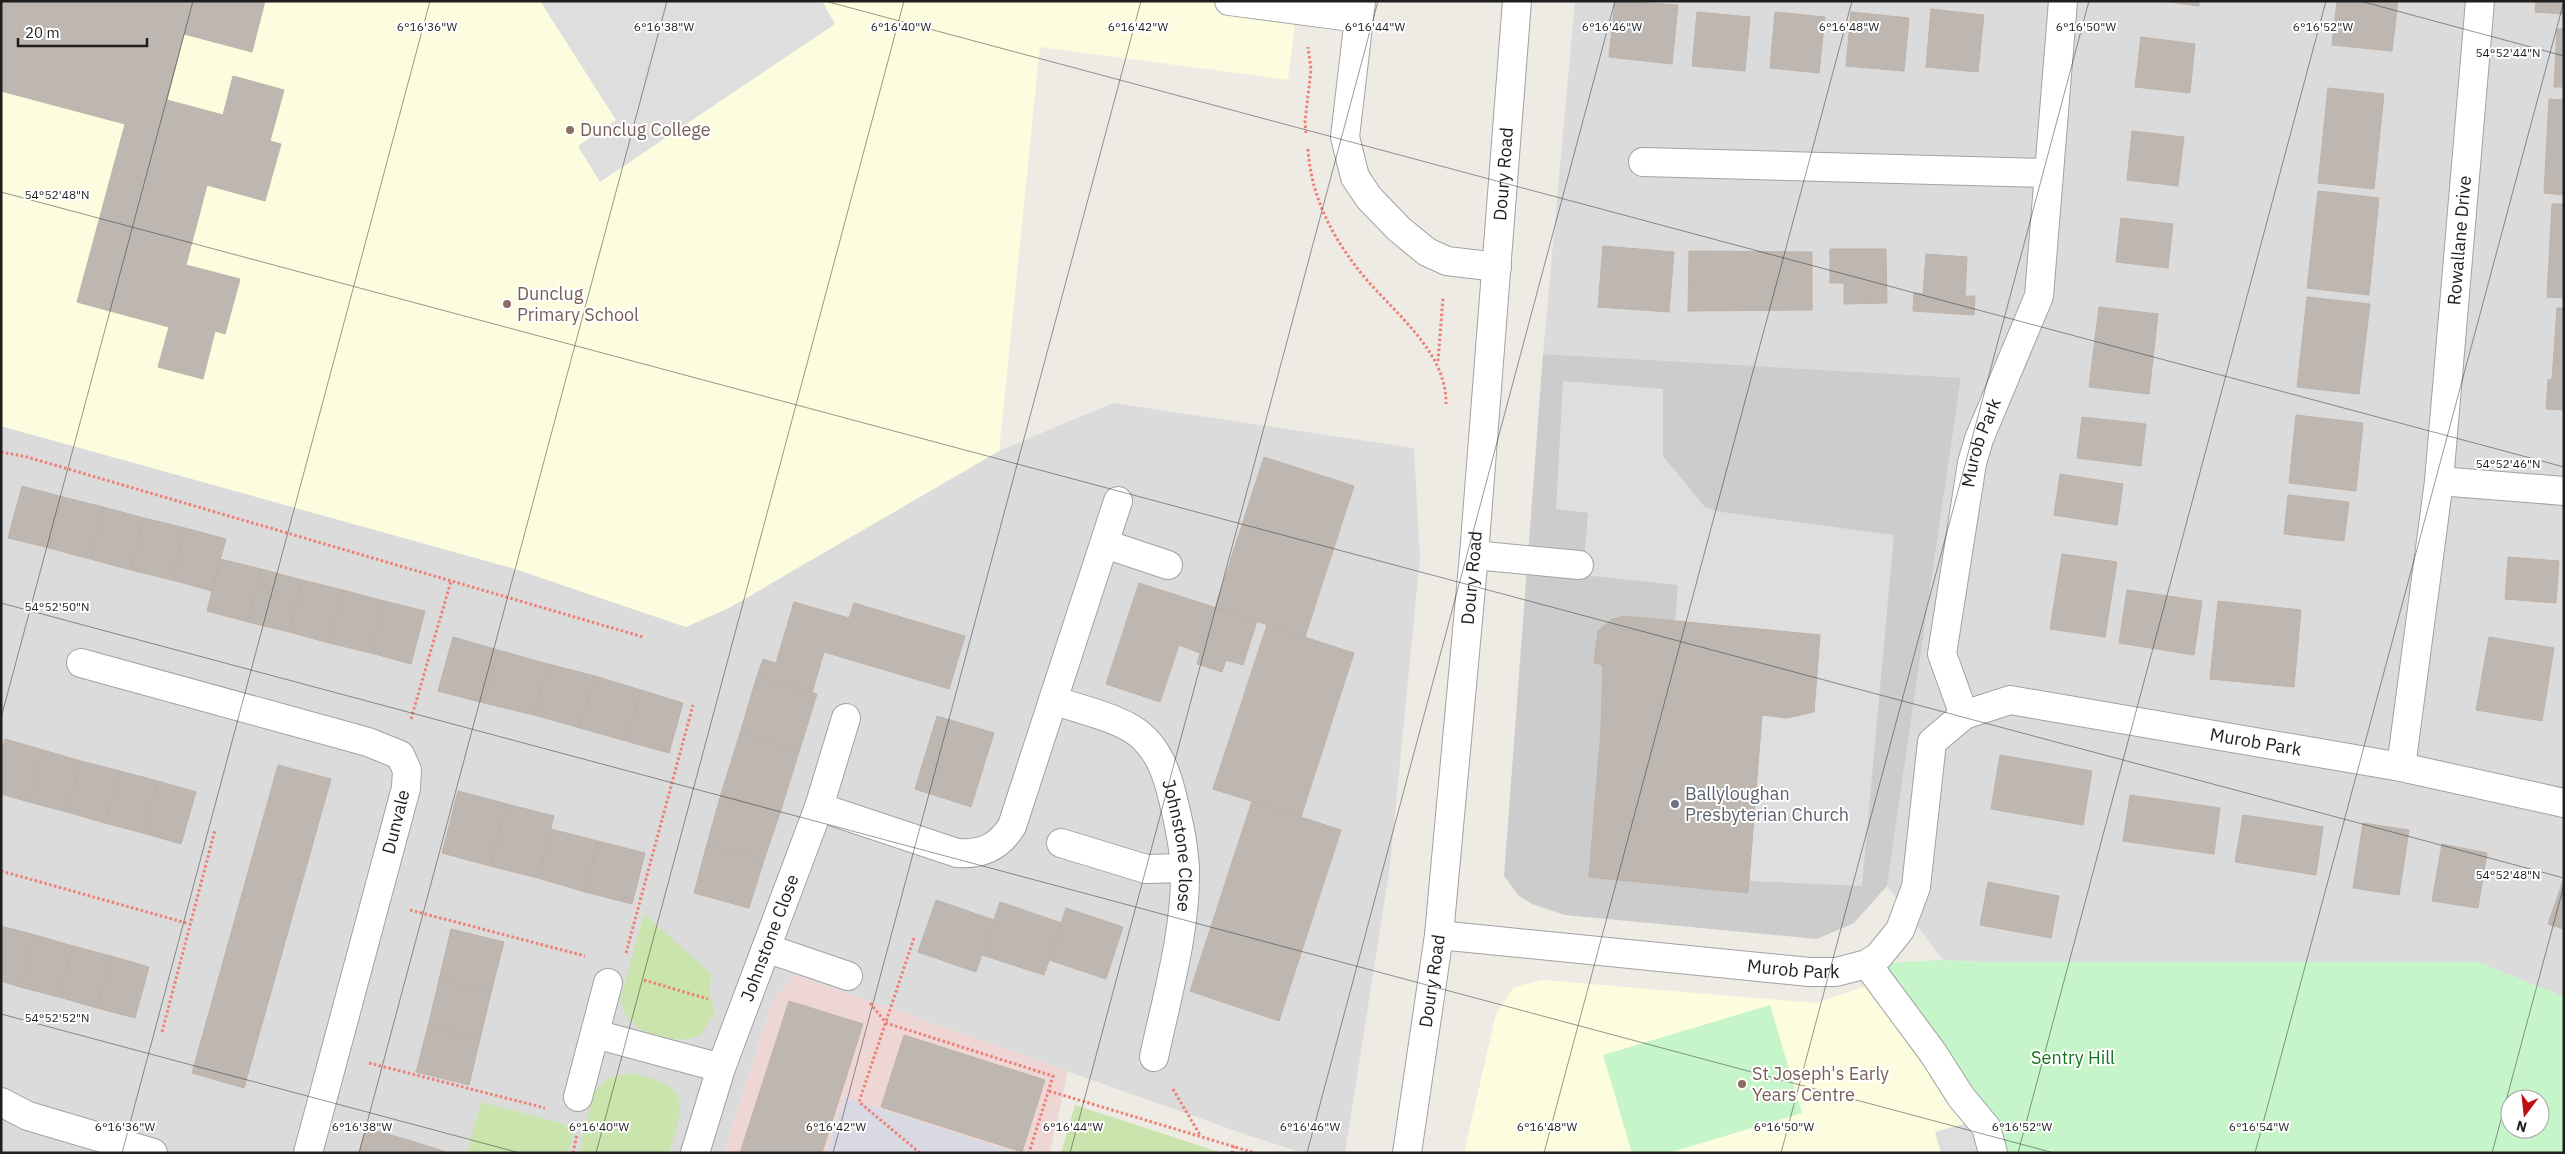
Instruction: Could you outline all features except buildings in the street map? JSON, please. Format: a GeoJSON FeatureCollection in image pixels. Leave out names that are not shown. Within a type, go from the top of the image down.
{"type":"FeatureCollection","features":[{"type":"Feature","properties":{"kind":"street"},"geometry":{"type":"LineString","coordinates":[[1229,1],[1302,11],[1360,10],[1345,137],[1351,168],[1368,198],[1427,252],[1447,261],[1497,268]]}},
{"type":"Feature","properties":{"kind":"street","name":"Doury Road"},"geometry":{"type":"LineString","coordinates":[[1408,1153],[1439,935],[1474,555],[1517,1]]}},
{"type":"Feature","properties":{"kind":"street","name":"Murob Park"},"geometry":{"type":"LineString","coordinates":[[1964,715],[1942,654],[1972,464],[1979,439],[2038,296],[2063,1]]}},
{"type":"Feature","properties":{"kind":"street","name":"Rowallane Drive"},"geometry":{"type":"LineString","coordinates":[[2439,481],[2480,1]]}},
{"type":"Feature","properties":{"kind":"street"},"geometry":{"type":"LineString","coordinates":[[1643,162],[2047,173]]}},
{"type":"Feature","properties":{"kind":"street"},"geometry":{"type":"LineString","coordinates":[[2402,767],[2439,481],[2564,491]]}},
{"type":"Feature","properties":{"kind":"street"},"geometry":{"type":"LineString","coordinates":[[819,807],[958,852],[973,853],[989,849],[1002,841],[1012,826],[1118,501]]}},
{"type":"Feature","properties":{"kind":"street"},"geometry":{"type":"LineString","coordinates":[[1105,544],[1168,565]]}},
{"type":"Feature","properties":{"kind":"street"},"geometry":{"type":"LineString","coordinates":[[1474,555],[1579,565]]}},
{"type":"Feature","properties":{"kind":"street"},"geometry":{"type":"LineString","coordinates":[[81,663],[368,742],[400,755]]}},
{"type":"Feature","properties":{"kind":"street","name":"Johnstone Close"},"geometry":{"type":"LineString","coordinates":[[1053,700],[1128,727],[1153,748],[1162,763],[1171,792],[1180,825],[1184,868],[1180,933],[1154,1057]]}},
{"type":"Feature","properties":{"kind":"street","name":"Murob Park"},"geometry":{"type":"LineString","coordinates":[[1439,935],[1809,972],[1836,972],[1867,964],[1879,956],[1896,935],[1916,887],[1932,742],[1964,715],[2010,700],[2402,767],[2564,803]]}},
{"type":"Feature","properties":{"kind":"street","name":"Johnstone Close"},"geometry":{"type":"LineString","coordinates":[[695,1153],[721,1068],[819,807],[846,718]]}},
{"type":"Feature","properties":{"kind":"street","name":"Dunvale"},"geometry":{"type":"LineString","coordinates":[[308,1153],[333,1054],[406,788],[407,770],[400,755]]}},
{"type":"Feature","properties":{"kind":"street"},"geometry":{"type":"LineString","coordinates":[[1061,843],[1146,869],[1184,868]]}},
{"type":"Feature","properties":{"kind":"street"},"geometry":{"type":"LineString","coordinates":[[766,948],[848,976]]}},
{"type":"Feature","properties":{"kind":"street"},"geometry":{"type":"LineString","coordinates":[[1867,964],[1933,1053],[1961,1097],[1986,1127],[1993,1153]]}},
{"type":"Feature","properties":{"kind":"street"},"geometry":{"type":"LineString","coordinates":[[578,1097],[608,983]]}},
{"type":"Feature","properties":{"kind":"street"},"geometry":{"type":"LineString","coordinates":[[595,1034],[721,1068]]}},
{"type":"Feature","properties":{"kind":"street"},"geometry":{"type":"LineString","coordinates":[[1,1102],[28,1116],[153,1153]]}},
{"type":"Feature","properties":{"kind":"path"},"geometry":{"type":"LineString","coordinates":[[1302,11],[1311,70],[1306,121],[1310,176],[1324,217],[1354,265],[1438,362]]}},
{"type":"Feature","properties":{"kind":"path"},"geometry":{"type":"LineString","coordinates":[[1446,412],[1446,395],[1438,362],[1447,261]]}},
{"type":"Feature","properties":{"kind":"path"},"geometry":{"type":"LineString","coordinates":[[1,452],[27,457],[643,637]]}},
{"type":"Feature","properties":{"kind":"path"},"geometry":{"type":"LineString","coordinates":[[400,755],[451,581]]}},
{"type":"Feature","properties":{"kind":"path"},"geometry":{"type":"LineString","coordinates":[[625,957],[693,706]]}},
{"type":"Feature","properties":{"kind":"path"},"geometry":{"type":"LineString","coordinates":[[162,1032],[215,830]]}},
{"type":"Feature","properties":{"kind":"path"},"geometry":{"type":"LineString","coordinates":[[1,871],[190,924]]}},
{"type":"Feature","properties":{"kind":"path"},"geometry":{"type":"LineString","coordinates":[[375,901],[587,956]]}},
{"type":"Feature","properties":{"kind":"path"},"geometry":{"type":"LineString","coordinates":[[914,938],[859,1102],[919,1153]]}},
{"type":"Feature","properties":{"kind":"path"},"geometry":{"type":"LineString","coordinates":[[640,975],[644,980],[743,1010]]}},
{"type":"Feature","properties":{"kind":"path"},"geometry":{"type":"LineString","coordinates":[[848,976],[886,1024],[1053,1076],[1029,1153]]}},
{"type":"Feature","properties":{"kind":"path"},"geometry":{"type":"LineString","coordinates":[[333,1054],[548,1108]]}},
{"type":"Feature","properties":{"kind":"path"},"geometry":{"type":"LineString","coordinates":[[1154,1057],[1200,1136]]}},
{"type":"Feature","properties":{"kind":"path"},"geometry":{"type":"LineString","coordinates":[[1049,1091],[1255,1153]]}},
{"type":"Feature","properties":{"kind":"path"},"geometry":{"type":"LineString","coordinates":[[572,1153],[580,1126]]}},
{"type":"Feature","properties":{"kind":"path"},"geometry":{"type":"LineString","coordinates":[[1232,1153],[1234,1146]]}},
{"type":"Feature","properties":{"kind":"shaded area","name":"Dunclug Primary School"},"geometry":{"type":"Polygon","coordinates":[[[1,1],[1298,1],[1288,80],[1040,47],[999,451],[729,608],[686,627],[512,568],[1,426],[1,1]]]}},
{"type":"Feature","properties":{"kind":"shaded area"},"geometry":{"type":"Polygon","coordinates":[[[540,1],[822,1],[835,24],[600,182],[578,146],[616,120],[540,1]]]}},
{"type":"Feature","properties":{"kind":"shaded area"},"geometry":{"type":"Polygon","coordinates":[[[1575,1],[2564,1],[2564,997],[2478,962],[1977,962],[1943,960],[1887,886],[1961,379],[1543,354],[1575,1]]]}},
{"type":"Feature","properties":{"kind":"shaded area"},"geometry":{"type":"Polygon","coordinates":[[[1543,354],[1961,378],[1887,886],[1854,923],[1817,939],[1565,915],[1532,904],[1518,895],[1504,876],[1543,354]]]}},
{"type":"Feature","properties":{"kind":"shaded area"},"geometry":{"type":"Polygon","coordinates":[[[1563,381],[1663,389],[1663,456],[1705,507],[1722,512],[1894,535],[1862,886],[1749,881],[1762,715],[1787,718],[1814,712],[1820,635],[1675,621],[1678,585],[1583,575],[1588,513],[1556,509],[1563,381]]]}},
{"type":"Feature","properties":{"kind":"shaded area"},"geometry":{"type":"Polygon","coordinates":[[[1113,403],[1414,448],[1420,557],[1390,866],[1345,1153],[1303,1153],[1244,1134],[794,974],[772,1002],[724,1153],[1,1153],[1,426],[512,568],[686,627],[999,451],[1113,403]]]}},
{"type":"Feature","properties":{"kind":"shaded area","name":"St Joseph's Early Years Centre"},"geometry":{"type":"Polygon","coordinates":[[[1943,960],[1977,962],[2019,1153],[1464,1153],[1496,1014],[1514,987],[1543,980],[1816,1003],[1943,960]]]}},
{"type":"Feature","properties":{"kind":"shaded area"},"geometry":{"type":"Polygon","coordinates":[[[794,974],[1068,1071],[1050,1153],[724,1153],[772,1002],[794,974]]]}},
{"type":"Feature","properties":{"kind":"shaded area"},"geometry":{"type":"Polygon","coordinates":[[[844,1097],[859,1102],[1017,1153],[827,1153],[844,1097]]]}},
{"type":"Feature","properties":{"kind":"shaded area"},"geometry":{"type":"Polygon","coordinates":[[[1970,1122],[1978,1153],[1941,1153],[1935,1132],[1970,1122]]]}},
{"type":"Feature","properties":{"kind":"green space"},"geometry":{"type":"Polygon","coordinates":[[[644,914],[712,974],[709,991],[715,1012],[700,1036],[679,1040],[658,1036],[640,1029],[626,1015],[620,1000],[644,914]]]}},
{"type":"Feature","properties":{"kind":"green space","name":"Sentry Hill"},"geometry":{"type":"Polygon","coordinates":[[[1943,960],[1977,962],[2478,962],[2564,997],[2564,1153],[1999,1153],[1867,964],[1943,960]]]}},
{"type":"Feature","properties":{"kind":"green space"},"geometry":{"type":"Polygon","coordinates":[[[1770,1005],[1802,1113],[1668,1153],[1632,1153],[1603,1055],[1770,1005]]]}},
{"type":"Feature","properties":{"kind":"green space"},"geometry":{"type":"Polygon","coordinates":[[[629,1073],[663,1083],[673,1089],[678,1097],[680,1107],[675,1135],[669,1153],[579,1153],[594,1092],[607,1079],[629,1073]]]}},
{"type":"Feature","properties":{"kind":"green space"},"geometry":{"type":"Polygon","coordinates":[[[481,1102],[576,1127],[568,1153],[467,1153],[481,1102]]]}},
{"type":"Feature","properties":{"kind":"green space"},"geometry":{"type":"Polygon","coordinates":[[[1075,1105],[1222,1153],[1061,1153],[1075,1105]]]}},
{"type":"Feature","properties":{"kind":"place","name":"Dunclug College"},"geometry":{"type":"Point","coordinates":[570,130]}},
{"type":"Feature","properties":{"kind":"place","name":"Dunclug Primary School"},"geometry":{"type":"Point","coordinates":[507,304]}},
{"type":"Feature","properties":{"kind":"place","name":"Ballyloughan Presbyterian Church"},"geometry":{"type":"Point","coordinates":[1675,804]}},
{"type":"Feature","properties":{"kind":"place","name":"St Joseph's Early Years Centre"},"geometry":{"type":"Point","coordinates":[1742,1084]}}]}
